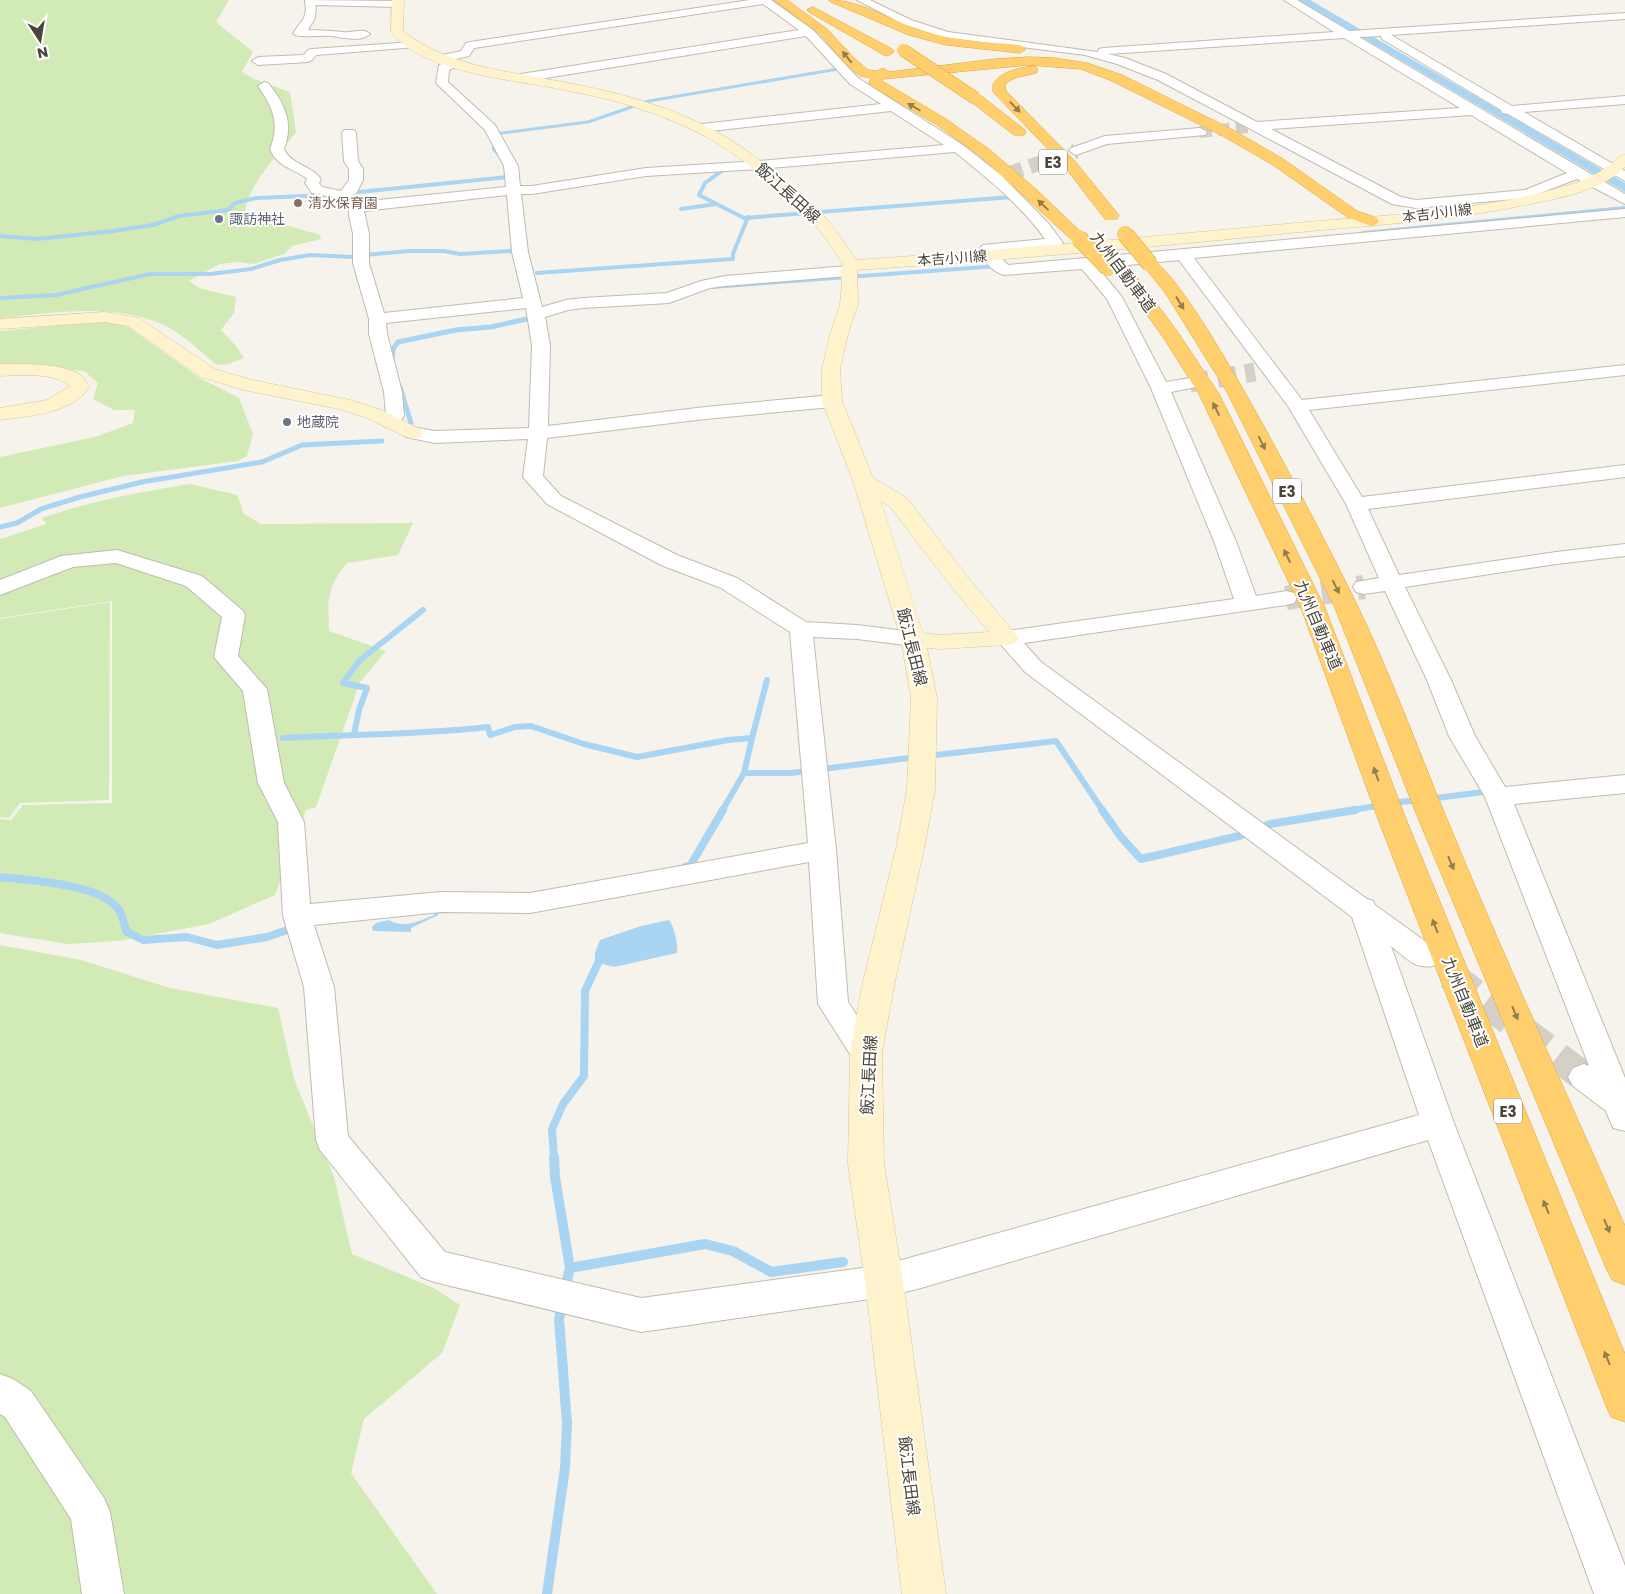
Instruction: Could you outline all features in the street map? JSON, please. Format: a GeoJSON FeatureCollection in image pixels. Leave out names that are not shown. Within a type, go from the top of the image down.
{"type":"FeatureCollection","features":[{"type":"Feature","properties":{"kind":"highway"},"geometry":{"type":"LineString","coordinates":[[780,0],[823,31],[857,68],[864,73],[879,75],[884,72],[981,61],[1036,58],[1075,61],[1118,74]]}},
{"type":"Feature","properties":{"kind":"highway"},"geometry":{"type":"LineString","coordinates":[[794,0],[888,52],[955,99],[976,117]]}},
{"type":"Feature","properties":{"kind":"highway","name":"九州自動車道"},"geometry":{"type":"LineString","coordinates":[[817,0],[903,50],[1013,127],[1111,216],[1173,291],[1237,392],[1347,608],[1432,818],[1625,1268]]}},
{"type":"Feature","properties":{"kind":"highway"},"geometry":{"type":"LineString","coordinates":[[835,0],[913,32],[941,39],[1062,54],[1105,64],[1118,74],[1278,162],[1352,214],[1371,221]]}},
{"type":"Feature","properties":{"kind":"highway"},"geometry":{"type":"LineString","coordinates":[[1111,216],[1069,163],[1000,92],[999,84],[1004,77],[1017,72],[1041,69],[1068,68],[1118,74]]}},
{"type":"Feature","properties":{"kind":"highway","name":"九州自動車道"},"geometry":{"type":"LineString","coordinates":[[879,75],[874,82],[950,127],[1090,235],[1171,335],[1209,394],[1313,608],[1392,819],[1625,1403]]}},
{"type":"Feature","properties":{"kind":"main road"},"geometry":{"type":"LineString","coordinates":[[388,33],[397,2]]}},
{"type":"Feature","properties":{"kind":"main road","name":"飯江長田線"},"geometry":{"type":"LineString","coordinates":[[388,33],[449,61],[626,99],[702,128],[759,165],[811,210],[825,227],[850,268],[849,304],[830,369],[832,402],[864,481],[913,639],[924,698],[921,789],[911,844],[878,986],[866,1053],[866,1164],[884,1281],[924,1594]]}},
{"type":"Feature","properties":{"kind":"main road","name":"本吉小川線"},"geometry":{"type":"LineString","coordinates":[[850,268],[1052,249],[1096,250],[1167,244],[1239,234],[1371,221],[1500,205],[1548,196],[1619,174],[1625,159]]}},
{"type":"Feature","properties":{"kind":"main road"},"geometry":{"type":"LineString","coordinates":[[0,324],[105,317],[133,322],[208,373],[244,384],[343,404],[374,414],[412,433]]}},
{"type":"Feature","properties":{"kind":"main road"},"geometry":{"type":"LineString","coordinates":[[0,370],[47,372],[70,376],[78,382],[80,388],[73,395],[37,408],[0,414]]}},
{"type":"Feature","properties":{"kind":"main road"},"geometry":{"type":"LineString","coordinates":[[864,481],[899,503],[1007,638]]}},
{"type":"Feature","properties":{"kind":"main road"},"geometry":{"type":"LineString","coordinates":[[913,639],[940,642],[1007,638]]}},
{"type":"Feature","properties":{"kind":"street"},"geometry":{"type":"LineString","coordinates":[[862,0],[907,22],[946,35],[1085,52],[1121,61],[1162,77],[1397,201],[1416,204],[1528,194],[1578,174]]}},
{"type":"Feature","properties":{"kind":"street"},"geometry":{"type":"LineString","coordinates":[[1289,0],[1578,174],[1625,200]]}},
{"type":"Feature","properties":{"kind":"street"},"geometry":{"type":"LineString","coordinates":[[388,33],[343,36],[334,33],[299,33],[310,19],[311,1],[397,2]]}},
{"type":"Feature","properties":{"kind":"street"},"geometry":{"type":"LineString","coordinates":[[913,639],[857,632],[802,629],[729,583],[669,560],[554,500],[533,477],[538,433],[541,346],[520,252],[511,166],[490,128],[442,83],[444,68],[449,61],[465,54],[470,45],[765,1],[809,32],[854,81],[891,107],[1002,176],[1055,243],[988,248],[989,256],[1004,270],[1086,264],[1625,213]]}},
{"type":"Feature","properties":{"kind":"street"},"geometry":{"type":"LineString","coordinates":[[677,4],[690,12]]}},
{"type":"Feature","properties":{"kind":"street"},"geometry":{"type":"LineString","coordinates":[[1085,52],[1625,16]]}},
{"type":"Feature","properties":{"kind":"street"},"geometry":{"type":"LineString","coordinates":[[1362,23],[1507,110],[1619,174]]}},
{"type":"Feature","properties":{"kind":"street"},"geometry":{"type":"LineString","coordinates":[[522,78],[809,32]]}},
{"type":"Feature","properties":{"kind":"street"},"geometry":{"type":"LineString","coordinates":[[258,61],[308,58],[312,52],[413,45]]}},
{"type":"Feature","properties":{"kind":"street"},"geometry":{"type":"LineString","coordinates":[[330,62],[346,50]]}},
{"type":"Feature","properties":{"kind":"street"},"geometry":{"type":"LineString","coordinates":[[264,86],[278,103],[283,120],[280,142],[277,149],[279,156],[293,166],[309,172],[314,179],[312,183],[317,190],[344,196]]}},
{"type":"Feature","properties":{"kind":"street"},"geometry":{"type":"LineString","coordinates":[[1507,110],[1625,100]]}},
{"type":"Feature","properties":{"kind":"street"},"geometry":{"type":"LineString","coordinates":[[702,128],[891,107]]}},
{"type":"Feature","properties":{"kind":"street"},"geometry":{"type":"LineString","coordinates":[[1257,126],[1473,111]]}},
{"type":"Feature","properties":{"kind":"street"},"geometry":{"type":"LineString","coordinates":[[1076,151],[1105,140],[1200,132]]}},
{"type":"Feature","properties":{"kind":"street"},"geometry":{"type":"LineString","coordinates":[[349,133],[351,161],[356,169],[356,180],[352,189],[342,200],[356,207],[515,190],[532,190],[593,182],[646,172],[759,165],[958,148]]}},
{"type":"Feature","properties":{"kind":"street"},"geometry":{"type":"LineString","coordinates":[[356,207],[356,215],[362,234],[361,263],[377,319],[378,334],[394,392],[393,406],[396,415],[391,422]]}},
{"type":"Feature","properties":{"kind":"street"},"geometry":{"type":"LineString","coordinates":[[1260,232],[1276,246]]}},
{"type":"Feature","properties":{"kind":"street"},"geometry":{"type":"LineString","coordinates":[[1183,255],[1263,371],[1297,406],[1356,504],[1439,680],[1462,736],[1498,798],[1623,1109]]}},
{"type":"Feature","properties":{"kind":"street"},"geometry":{"type":"LineString","coordinates":[[1086,264],[1114,296],[1160,388],[1226,544],[1247,603]]}},
{"type":"Feature","properties":{"kind":"street"},"geometry":{"type":"LineString","coordinates":[[377,319],[669,298],[707,284],[725,281],[850,268]]}},
{"type":"Feature","properties":{"kind":"street"},"geometry":{"type":"LineString","coordinates":[[1297,406],[1625,370]]}},
{"type":"Feature","properties":{"kind":"street"},"geometry":{"type":"LineString","coordinates":[[1160,388],[1190,383]]}},
{"type":"Feature","properties":{"kind":"street"},"geometry":{"type":"LineString","coordinates":[[412,433],[435,437],[538,433],[705,413],[832,402]]}},
{"type":"Feature","properties":{"kind":"street"},"geometry":{"type":"LineString","coordinates":[[1356,504],[1625,471]]}},
{"type":"Feature","properties":{"kind":"street"},"geometry":{"type":"LineString","coordinates":[[1364,587],[1556,558],[1625,550]]}},
{"type":"Feature","properties":{"kind":"street"},"geometry":{"type":"LineString","coordinates":[[0,588],[70,561],[117,556],[194,581],[234,615],[226,657],[255,689],[271,783],[291,822],[297,916],[319,987],[332,1140],[434,1266],[641,1315],[884,1281],[1438,1123]]}},
{"type":"Feature","properties":{"kind":"street"},"geometry":{"type":"LineString","coordinates":[[1007,638],[1286,598]]}},
{"type":"Feature","properties":{"kind":"street"},"geometry":{"type":"LineString","coordinates":[[802,629],[822,850],[833,1004],[866,1053]]}},
{"type":"Feature","properties":{"kind":"street"},"geometry":{"type":"LineString","coordinates":[[1007,638],[1033,667],[1225,810],[1363,908],[1426,957]]}},
{"type":"Feature","properties":{"kind":"street"},"geometry":{"type":"LineString","coordinates":[[1498,798],[1625,784]]}},
{"type":"Feature","properties":{"kind":"street"},"geometry":{"type":"LineString","coordinates":[[297,916],[441,902],[530,903],[822,850]]}},
{"type":"Feature","properties":{"kind":"street"},"geometry":{"type":"LineString","coordinates":[[1363,908],[1438,1123],[1615,1594]]}},
{"type":"Feature","properties":{"kind":"street"},"geometry":{"type":"LineString","coordinates":[[1584,1077],[1623,1109]]}},
{"type":"Feature","properties":{"kind":"street"},"geometry":{"type":"LineString","coordinates":[[0,1392],[18,1404],[90,1512],[103,1594]]}},
{"type":"Feature","properties":{"kind":"green space"},"geometry":{"type":"Polygon","coordinates":[[[0,0],[229,0],[216,22],[253,52],[242,72],[254,79],[290,92],[296,132],[257,182],[247,204],[245,215],[253,221],[289,226],[320,235],[321,239],[292,246],[284,254],[253,264],[238,262],[220,264],[189,281],[199,288],[236,297],[234,313],[221,330],[244,358],[228,364],[217,365],[172,329],[126,314],[84,311],[0,318],[0,0]]]}},
{"type":"Feature","properties":{"kind":"green space"},"geometry":{"type":"Polygon","coordinates":[[[103,321],[128,327],[200,378],[239,398],[253,434],[247,456],[238,461],[123,476],[0,508],[0,457],[95,437],[133,423],[135,410],[114,410],[93,399],[98,383],[84,371],[0,364],[0,331],[103,321]]]}},
{"type":"Feature","properties":{"kind":"green space"},"geometry":{"type":"Polygon","coordinates":[[[190,484],[237,495],[244,514],[261,524],[413,523],[398,555],[347,563],[335,580],[330,595],[328,611],[329,631],[386,651],[360,682],[316,807],[306,810],[275,895],[209,924],[118,941],[67,944],[0,933],[0,819],[11,820],[23,805],[112,803],[112,601],[0,618],[0,539],[46,524],[42,518],[78,507],[190,484]]]}},
{"type":"Feature","properties":{"kind":"green space"},"geometry":{"type":"Polygon","coordinates":[[[110,602],[109,800],[20,803],[9,818],[0,817],[0,619],[110,602]]]}},
{"type":"Feature","properties":{"kind":"green space"},"geometry":{"type":"Polygon","coordinates":[[[0,945],[81,960],[170,988],[278,1008],[294,1079],[334,1177],[352,1254],[434,1288],[460,1305],[442,1353],[364,1419],[351,1473],[437,1594],[0,1594],[0,945]]]}},
{"type":"Feature","properties":{"kind":"water"},"geometry":{"type":"Polygon","coordinates":[[[435,912],[440,912],[438,915],[411,928],[411,932],[373,931],[372,927],[376,923],[389,920],[394,923],[406,924],[423,920],[434,915],[435,912]]]}},
{"type":"Feature","properties":{"kind":"water"},"geometry":{"type":"Polygon","coordinates":[[[669,920],[676,936],[677,953],[614,967],[595,962],[595,953],[600,940],[641,926],[669,920]]]}},
{"type":"Feature","properties":{"kind":"waterway"},"geometry":{"type":"LineString","coordinates":[[1303,0],[1625,188]]}},
{"type":"Feature","properties":{"kind":"waterway"},"geometry":{"type":"LineString","coordinates":[[501,157],[494,149],[494,134],[588,122],[649,101],[838,69],[834,65]]}},
{"type":"Feature","properties":{"kind":"waterway"},"geometry":{"type":"LineString","coordinates":[[717,204],[699,195],[705,183],[723,170]]}},
{"type":"Feature","properties":{"kind":"waterway"},"geometry":{"type":"LineString","coordinates":[[349,193],[508,177]]}},
{"type":"Feature","properties":{"kind":"waterway"},"geometry":{"type":"LineString","coordinates":[[0,236],[37,239],[113,231],[153,225],[179,216],[228,210],[235,203],[256,198],[330,195]]}},
{"type":"Feature","properties":{"kind":"waterway"},"geometry":{"type":"LineString","coordinates":[[748,218],[1012,197]]}},
{"type":"Feature","properties":{"kind":"waterway"},"geometry":{"type":"LineString","coordinates":[[681,209],[717,204]]}},
{"type":"Feature","properties":{"kind":"waterway"},"geometry":{"type":"LineString","coordinates":[[717,204],[744,218],[748,218]]}},
{"type":"Feature","properties":{"kind":"waterway"},"geometry":{"type":"LineString","coordinates":[[1363,233],[1625,208]]}},
{"type":"Feature","properties":{"kind":"waterway"},"geometry":{"type":"LineString","coordinates":[[537,273],[733,259],[733,254],[748,218]]}},
{"type":"Feature","properties":{"kind":"waterway"},"geometry":{"type":"LineString","coordinates":[[365,255],[409,251],[444,251],[460,254],[512,251],[513,242]]}},
{"type":"Feature","properties":{"kind":"waterway"},"geometry":{"type":"LineString","coordinates":[[0,298],[56,295],[150,274],[210,274],[251,269],[280,260],[310,255],[353,257]]}},
{"type":"Feature","properties":{"kind":"waterway"},"geometry":{"type":"LineString","coordinates":[[711,287],[999,266]]}},
{"type":"Feature","properties":{"kind":"waterway"},"geometry":{"type":"LineString","coordinates":[[392,360],[393,349],[398,342],[456,330],[491,327],[531,318]]}},
{"type":"Feature","properties":{"kind":"waterway"},"geometry":{"type":"LineString","coordinates":[[400,387],[411,423]]}},
{"type":"Feature","properties":{"kind":"waterway"},"geometry":{"type":"LineString","coordinates":[[0,527],[17,523],[41,509],[80,497],[142,482],[262,462],[302,445],[382,441]]}},
{"type":"Feature","properties":{"kind":"waterway"},"geometry":{"type":"LineString","coordinates":[[354,734],[359,710],[367,688],[343,683],[360,660],[423,610]]}},
{"type":"Feature","properties":{"kind":"waterway"},"geometry":{"type":"LineString","coordinates":[[752,738],[767,680]]}},
{"type":"Feature","properties":{"kind":"waterway"},"geometry":{"type":"LineString","coordinates":[[283,738],[411,733],[488,727],[490,735],[515,727],[531,726],[584,744],[637,757],[728,740],[752,738]]}},
{"type":"Feature","properties":{"kind":"waterway"},"geometry":{"type":"LineString","coordinates":[[744,773],[752,738]]}},
{"type":"Feature","properties":{"kind":"waterway"},"geometry":{"type":"LineString","coordinates":[[928,756],[1056,741],[1103,811]]}},
{"type":"Feature","properties":{"kind":"waterway"},"geometry":{"type":"LineString","coordinates":[[744,773],[791,773],[917,757]]}},
{"type":"Feature","properties":{"kind":"waterway"},"geometry":{"type":"LineString","coordinates":[[722,811],[744,773]]}},
{"type":"Feature","properties":{"kind":"waterway"},"geometry":{"type":"LineString","coordinates":[[1429,799],[1491,791]]}},
{"type":"Feature","properties":{"kind":"waterway"},"geometry":{"type":"LineString","coordinates":[[1392,803],[1419,800]]}},
{"type":"Feature","properties":{"kind":"waterway"},"geometry":{"type":"LineString","coordinates":[[1347,811],[1382,805]]}},
{"type":"Feature","properties":{"kind":"waterway"},"geometry":{"type":"LineString","coordinates":[[685,867],[690,866],[723,810]]}},
{"type":"Feature","properties":{"kind":"waterway"},"geometry":{"type":"LineString","coordinates":[[1102,810],[1121,837],[1141,859],[1239,836],[1270,824],[1355,810]]}},
{"type":"Feature","properties":{"kind":"waterway"},"geometry":{"type":"LineString","coordinates":[[0,877],[64,885],[97,894],[110,901],[119,910],[127,932],[143,940],[187,937],[217,945],[267,937],[296,927]]}},
{"type":"Feature","properties":{"kind":"waterway"},"geometry":{"type":"LineString","coordinates":[[554,1158],[552,1129],[563,1104],[584,1076],[585,991],[598,963]]}},
{"type":"Feature","properties":{"kind":"waterway"},"geometry":{"type":"LineString","coordinates":[[554,1157],[555,1177],[570,1268]]}},
{"type":"Feature","properties":{"kind":"waterway"},"geometry":{"type":"LineString","coordinates":[[570,1268],[705,1244],[733,1251],[771,1272],[843,1262]]}},
{"type":"Feature","properties":{"kind":"waterway"},"geometry":{"type":"LineString","coordinates":[[565,1288],[570,1268]]}},
{"type":"Feature","properties":{"kind":"waterway"},"geometry":{"type":"LineString","coordinates":[[547,1594],[565,1468],[567,1423],[559,1319],[562,1304]]}},
{"type":"Feature","properties":{"kind":"tunnel"},"geometry":{"type":"LineString","coordinates":[[1200,132],[1257,126]]}},
{"type":"Feature","properties":{"kind":"tunnel"},"geometry":{"type":"LineString","coordinates":[[1008,174],[1076,151]]}},
{"type":"Feature","properties":{"kind":"tunnel"},"geometry":{"type":"LineString","coordinates":[[1190,383],[1255,372]]}},
{"type":"Feature","properties":{"kind":"tunnel"},"geometry":{"type":"LineString","coordinates":[[1286,598],[1364,587]]}},
{"type":"Feature","properties":{"kind":"tunnel"},"geometry":{"type":"LineString","coordinates":[[1450,975],[1584,1077]]}},
{"type":"Feature","properties":{"kind":"place","name":"清水保育園"},"geometry":{"type":"Point","coordinates":[298,203]}},
{"type":"Feature","properties":{"kind":"place","name":"諏訪神社"},"geometry":{"type":"Point","coordinates":[219,219]}},
{"type":"Feature","properties":{"kind":"place","name":"地蔵院"},"geometry":{"type":"Point","coordinates":[287,422]}}]}
